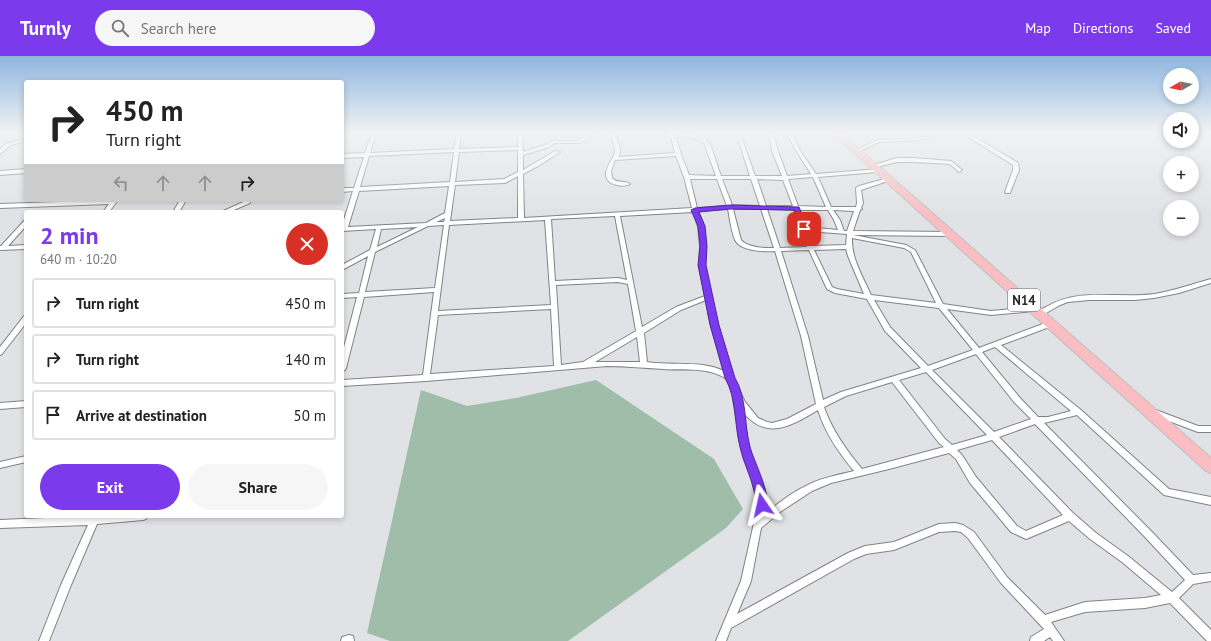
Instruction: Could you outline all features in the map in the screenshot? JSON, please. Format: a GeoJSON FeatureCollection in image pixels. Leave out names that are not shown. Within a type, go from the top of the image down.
{"type":"FeatureCollection","features":[{"type":"Feature","properties":{"kind":"main road","name":"N14"},"geometry":{"type":"LineString","coordinates":[[866,160],[1211,467]]}},
{"type":"Feature","properties":{"kind":"street"},"geometry":{"type":"LineString","coordinates":[[344,226],[358,189],[365,160]]}},
{"type":"Feature","properties":{"kind":"street"},"geometry":{"type":"LineString","coordinates":[[426,378],[436,313],[455,160]]}},
{"type":"Feature","properties":{"kind":"street"},"geometry":{"type":"LineString","coordinates":[[520,160],[521,219]]}},
{"type":"Feature","properties":{"kind":"street"},"geometry":{"type":"LineString","coordinates":[[344,190],[504,181],[520,174],[542,160]]}},
{"type":"Feature","properties":{"kind":"street"},"geometry":{"type":"LineString","coordinates":[[613,160],[608,176],[610,181],[613,184],[627,184]]}},
{"type":"Feature","properties":{"kind":"street"},"geometry":{"type":"LineString","coordinates":[[680,160],[687,177],[695,210],[702,226],[702,265],[714,325],[730,378],[734,384],[745,446],[760,490],[762,505],[746,581],[721,641]]}},
{"type":"Feature","properties":{"kind":"street"},"geometry":{"type":"LineString","coordinates":[[713,160],[730,207],[738,240],[742,245],[763,250],[849,247]]}},
{"type":"Feature","properties":{"kind":"street"},"geometry":{"type":"LineString","coordinates":[[748,160],[809,350],[820,405],[834,437],[845,455],[860,472]]}},
{"type":"Feature","properties":{"kind":"street"},"geometry":{"type":"LineString","coordinates":[[779,160],[811,249],[829,288],[835,291],[869,298],[991,313],[1037,311],[1058,303],[1089,298],[1148,297],[1173,292],[1211,281]]}},
{"type":"Feature","properties":{"kind":"street"},"geometry":{"type":"LineString","coordinates":[[805,160],[815,176],[829,208],[847,234],[851,256],[869,298],[888,329],[1070,516],[1172,598],[1211,638]]}},
{"type":"Feature","properties":{"kind":"street"},"geometry":{"type":"LineString","coordinates":[[687,177],[786,178],[815,176],[875,168],[896,160]]}},
{"type":"Feature","properties":{"kind":"street"},"geometry":{"type":"LineString","coordinates":[[918,160],[951,163],[959,170]]}},
{"type":"Feature","properties":{"kind":"street"},"geometry":{"type":"LineString","coordinates":[[1008,192],[1016,170],[1016,164],[1010,160]]}},
{"type":"Feature","properties":{"kind":"street"},"geometry":{"type":"LineString","coordinates":[[0,173],[24,172]]}},
{"type":"Feature","properties":{"kind":"street"},"geometry":{"type":"LineString","coordinates":[[847,234],[859,209],[860,199],[858,189],[888,180]]}},
{"type":"Feature","properties":{"kind":"street"},"geometry":{"type":"LineString","coordinates":[[0,206],[43,202]]}},
{"type":"Feature","properties":{"kind":"street"},"geometry":{"type":"LineString","coordinates":[[37,210],[43,202]]}},
{"type":"Feature","properties":{"kind":"street"},"geometry":{"type":"LineString","coordinates":[[108,210],[114,202]]}},
{"type":"Feature","properties":{"kind":"street"},"geometry":{"type":"LineString","coordinates":[[228,210],[246,202]]}},
{"type":"Feature","properties":{"kind":"street"},"geometry":{"type":"LineString","coordinates":[[344,229],[730,207],[859,209]]}},
{"type":"Feature","properties":{"kind":"street"},"geometry":{"type":"LineString","coordinates":[[344,267],[448,214]]}},
{"type":"Feature","properties":{"kind":"street"},"geometry":{"type":"LineString","coordinates":[[617,214],[640,332],[644,365]]}},
{"type":"Feature","properties":{"kind":"street"},"geometry":{"type":"LineString","coordinates":[[548,218],[558,368]]}},
{"type":"Feature","properties":{"kind":"street"},"geometry":{"type":"LineString","coordinates":[[1,248],[24,224]]}},
{"type":"Feature","properties":{"kind":"street"},"geometry":{"type":"LineString","coordinates":[[344,360],[371,252],[379,227]]}},
{"type":"Feature","properties":{"kind":"street"},"geometry":{"type":"LineString","coordinates":[[804,229],[847,234],[906,247],[913,250],[941,306],[1017,400],[1191,580]]}},
{"type":"Feature","properties":{"kind":"street"},"geometry":{"type":"LineString","coordinates":[[847,234],[950,234]]}},
{"type":"Feature","properties":{"kind":"street"},"geometry":{"type":"LineString","coordinates":[[1,248],[24,246]]}},
{"type":"Feature","properties":{"kind":"street"},"geometry":{"type":"LineString","coordinates":[[553,283],[618,280],[631,283]]}},
{"type":"Feature","properties":{"kind":"street"},"geometry":{"type":"LineString","coordinates":[[344,296],[438,290]]}},
{"type":"Feature","properties":{"kind":"street"},"geometry":{"type":"LineString","coordinates":[[584,365],[609,352],[669,313],[708,296]]}},
{"type":"Feature","properties":{"kind":"street"},"geometry":{"type":"LineString","coordinates":[[436,313],[554,307]]}},
{"type":"Feature","properties":{"kind":"street"},"geometry":{"type":"LineString","coordinates":[[0,352],[24,321]]}},
{"type":"Feature","properties":{"kind":"street"},"geometry":{"type":"LineString","coordinates":[[736,393],[754,418],[764,425],[773,426],[784,423],[820,405],[830,398],[928,369],[1050,324]]}},
{"type":"Feature","properties":{"kind":"street"},"geometry":{"type":"LineString","coordinates":[[996,344],[1078,412],[1167,492],[1211,501]]}},
{"type":"Feature","properties":{"kind":"street"},"geometry":{"type":"LineString","coordinates":[[344,383],[426,378],[584,365],[644,365],[677,368],[696,367],[713,369],[730,378]]}},
{"type":"Feature","properties":{"kind":"street"},"geometry":{"type":"LineString","coordinates":[[894,379],[942,441],[959,456],[973,480],[1014,529],[1026,535],[1070,516]]}},
{"type":"Feature","properties":{"kind":"street"},"geometry":{"type":"LineString","coordinates":[[0,406],[24,404]]}},
{"type":"Feature","properties":{"kind":"street"},"geometry":{"type":"LineString","coordinates":[[1148,410],[1198,429],[1211,429]]}},
{"type":"Feature","properties":{"kind":"street"},"geometry":{"type":"LineString","coordinates":[[758,526],[777,509],[809,488],[830,480],[889,466],[950,449],[993,436],[1037,420],[1048,420],[1078,412]]}},
{"type":"Feature","properties":{"kind":"street"},"geometry":{"type":"LineString","coordinates":[[0,465],[24,459]]}},
{"type":"Feature","properties":{"kind":"street"},"geometry":{"type":"LineString","coordinates":[[44,641],[95,518]]}},
{"type":"Feature","properties":{"kind":"street"},"geometry":{"type":"LineString","coordinates":[[0,524],[95,518],[110,520],[126,518]]}},
{"type":"Feature","properties":{"kind":"street"},"geometry":{"type":"LineString","coordinates":[[727,625],[851,556],[865,550],[894,546],[939,528],[955,527],[963,528],[971,535],[1004,580],[1043,620],[1059,641]]}},
{"type":"Feature","properties":{"kind":"street"},"geometry":{"type":"LineString","coordinates":[[1043,620],[1085,606],[1145,603],[1172,598],[1191,580],[1211,577]]}},
{"type":"Feature","properties":{"kind":"street"},"geometry":{"type":"LineString","coordinates":[[1035,641],[1050,631]]}},
{"type":"Feature","properties":{"kind":"green space"},"geometry":{"type":"Polygon","coordinates":[[[596,380],[714,459],[743,509],[726,528],[568,641],[390,641],[367,633],[421,390],[467,406],[516,398],[596,380]]]}},
{"type":"Feature","properties":{"kind":"route"},"geometry":{"type":"LineString","coordinates":[[762,505],[760,490],[748,460],[734,384],[730,378],[714,325],[702,265],[702,226],[695,210],[730,207],[796,208],[804,229]]}}]}
